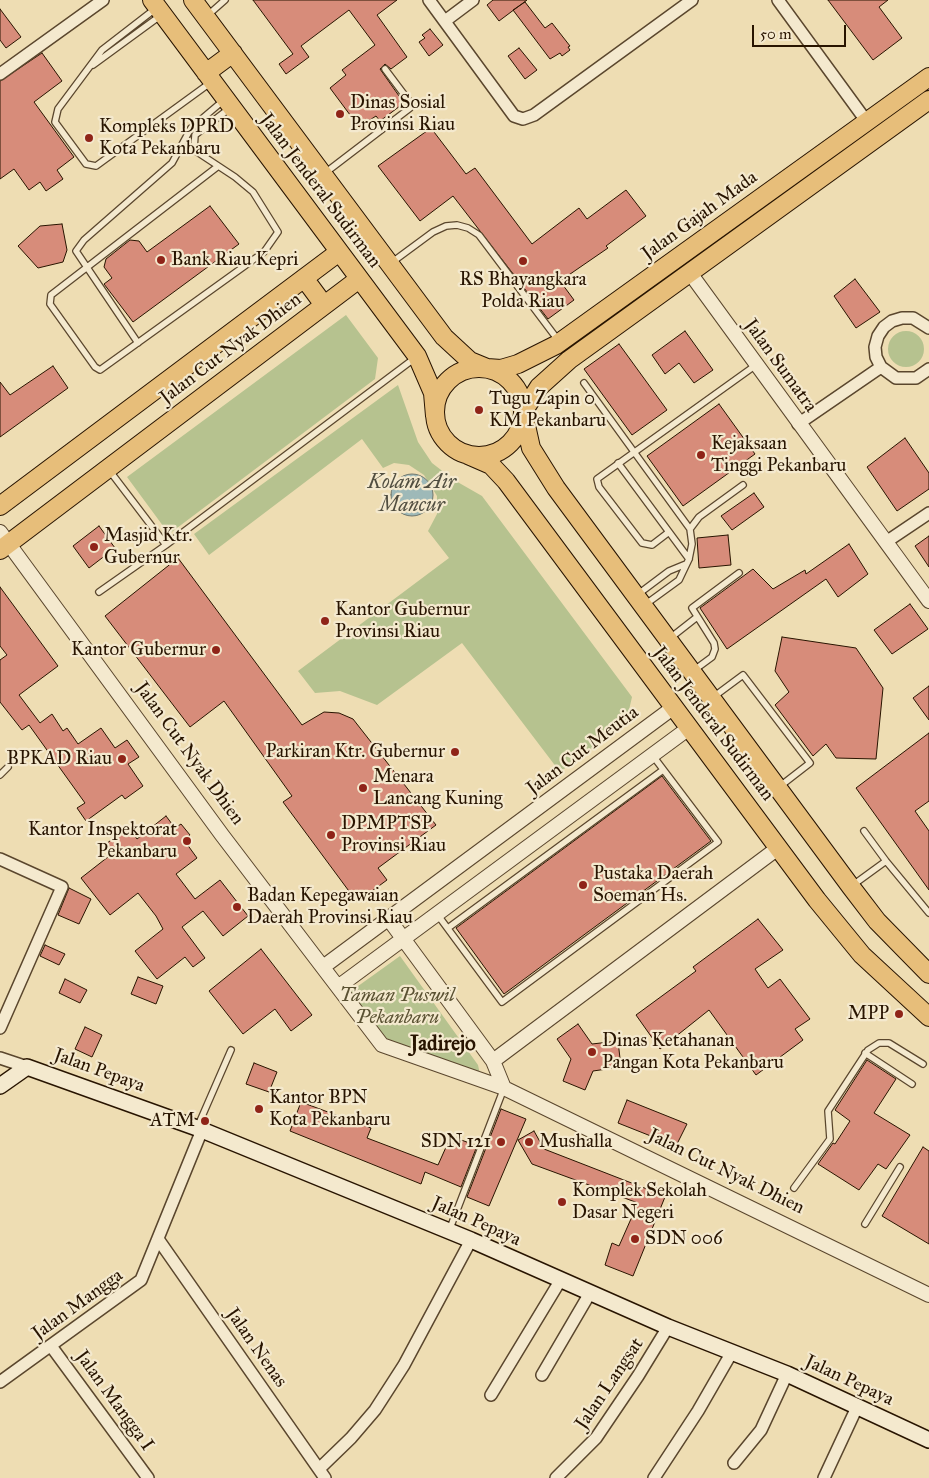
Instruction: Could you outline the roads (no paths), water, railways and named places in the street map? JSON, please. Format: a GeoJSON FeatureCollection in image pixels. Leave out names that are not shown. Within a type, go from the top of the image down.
{"type":"FeatureCollection","features":[{"type":"Feature","properties":{"kind":"main road","name":"Jalan Jenderal Sudirman"},"geometry":{"type":"LineString","coordinates":[[193,0],[389,264],[455,349],[470,362],[487,368]]}},
{"type":"Feature","properties":{"kind":"main road","name":"Jalan Jenderal Sudirman"},"geometry":{"type":"LineString","coordinates":[[158,7],[417,356],[433,393],[435,416]]}},
{"type":"Feature","properties":{"kind":"main road"},"geometry":{"type":"LineString","coordinates":[[209,77],[233,53]]}},
{"type":"Feature","properties":{"kind":"main road","name":"Jalan Gajah Mada"},"geometry":{"type":"LineString","coordinates":[[487,368],[501,369],[518,364],[560,342],[929,77]]}},
{"type":"Feature","properties":{"kind":"main road"},"geometry":{"type":"LineString","coordinates":[[523,412],[518,392],[513,384],[498,372],[487,368],[464,370],[453,376],[439,393],[435,416],[442,436],[458,451],[468,455],[493,454],[506,446],[516,436],[523,412],[539,387],[556,371],[929,100]]}},
{"type":"Feature","properties":{"kind":"main road"},"geometry":{"type":"LineString","coordinates":[[867,122],[878,137]]}},
{"type":"Feature","properties":{"kind":"main road"},"geometry":{"type":"LineString","coordinates":[[735,218],[746,232]]}},
{"type":"Feature","properties":{"kind":"main road","name":"Jalan Cut Nyak Dhien"},"geometry":{"type":"LineString","coordinates":[[0,505],[339,252]]}},
{"type":"Feature","properties":{"kind":"main road"},"geometry":{"type":"LineString","coordinates":[[304,278],[324,306]]}},
{"type":"Feature","properties":{"kind":"main road","name":"Jalan Cut Nyak Dhien"},"geometry":{"type":"LineString","coordinates":[[3,542],[108,469],[359,279]]}},
{"type":"Feature","properties":{"kind":"main road","name":"Jalan Jenderal Sudirman"},"geometry":{"type":"LineString","coordinates":[[523,412],[526,433],[539,462],[667,640],[776,789],[877,921],[927,968]]}},
{"type":"Feature","properties":{"kind":"main road","name":"Jalan Jenderal Sudirman"},"geometry":{"type":"LineString","coordinates":[[468,455],[491,465],[506,481],[778,848],[862,955],[929,1017]]}},
{"type":"Feature","properties":{"kind":"main road"},"geometry":{"type":"LineString","coordinates":[[0,1086],[27,1067]]}},
{"type":"Feature","properties":{"kind":"main road","name":"Jalan Pepaya"},"geometry":{"type":"LineString","coordinates":[[27,1067],[199,1129],[471,1240],[560,1281],[668,1327],[787,1374],[929,1440]]}},
{"type":"Feature","properties":{"kind":"street"},"geometry":{"type":"LineString","coordinates":[[0,74],[103,0]]}},
{"type":"Feature","properties":{"kind":"street"},"geometry":{"type":"LineString","coordinates":[[429,0],[514,116],[523,120],[534,115],[692,0]]}},
{"type":"Feature","properties":{"kind":"street"},"geometry":{"type":"LineString","coordinates":[[445,21],[473,0]]}},
{"type":"Feature","properties":{"kind":"street"},"geometry":{"type":"LineString","coordinates":[[778,0],[867,122]]}},
{"type":"Feature","properties":{"kind":"street","name":"Jalan Sumatra"},"geometry":{"type":"LineString","coordinates":[[690,273],[798,424],[929,601]]}},
{"type":"Feature","properties":{"kind":"street"},"geometry":{"type":"LineString","coordinates":[[929,328],[913,318],[902,318],[892,321],[884,327],[875,347],[881,367],[896,378],[906,380],[916,378],[929,369]]}},
{"type":"Feature","properties":{"kind":"street"},"geometry":{"type":"LineString","coordinates":[[798,424],[881,367]]}},
{"type":"Feature","properties":{"kind":"street"},"geometry":{"type":"LineString","coordinates":[[886,542],[929,513]]}},
{"type":"Feature","properties":{"kind":"street","name":"Jalan Cut Nyak Dhien"},"geometry":{"type":"LineString","coordinates":[[3,542],[382,1045],[504,1088],[929,1295]]}},
{"type":"Feature","properties":{"kind":"street","name":"Jalan Cut Meutia"},"geometry":{"type":"LineString","coordinates":[[323,967],[674,707]]}},
{"type":"Feature","properties":{"kind":"street"},"geometry":{"type":"LineString","coordinates":[[338,987],[689,728]]}},
{"type":"Feature","properties":{"kind":"street"},"geometry":{"type":"LineString","coordinates":[[493,1061],[778,848]]}},
{"type":"Feature","properties":{"kind":"street"},"geometry":{"type":"LineString","coordinates":[[0,859],[62,887],[0,1028]]}},
{"type":"Feature","properties":{"kind":"street"},"geometry":{"type":"LineString","coordinates":[[388,918],[493,1061],[504,1088]]}},
{"type":"Feature","properties":{"kind":"street","name":"Jalan Pepaya"},"geometry":{"type":"LineString","coordinates":[[0,1058],[27,1067]]}},
{"type":"Feature","properties":{"kind":"street","name":"Jalan Mangga"},"geometry":{"type":"LineString","coordinates":[[0,1382],[141,1280],[199,1129]]}},
{"type":"Feature","properties":{"kind":"street","name":"Jalan Nenas"},"geometry":{"type":"LineString","coordinates":[[158,1239],[322,1474]]}},
{"type":"Feature","properties":{"kind":"street"},"geometry":{"type":"LineString","coordinates":[[322,1474],[375,1410],[404,1365],[471,1240]]}},
{"type":"Feature","properties":{"kind":"street"},"geometry":{"type":"LineString","coordinates":[[492,1395],[560,1281]]}},
{"type":"Feature","properties":{"kind":"street"},"geometry":{"type":"LineString","coordinates":[[542,1375],[590,1293]]}},
{"type":"Feature","properties":{"kind":"street","name":"Jalan Langsat"},"geometry":{"type":"LineString","coordinates":[[556,1478],[596,1438],[668,1327]]}},
{"type":"Feature","properties":{"kind":"street","name":"Jalan Mangga I"},"geometry":{"type":"LineString","coordinates":[[51,1346],[148,1478]]}},
{"type":"Feature","properties":{"kind":"street"},"geometry":{"type":"LineString","coordinates":[[654,1478],[698,1411],[732,1352]]}},
{"type":"Feature","properties":{"kind":"street"},"geometry":{"type":"LineString","coordinates":[[734,1463],[761,1430],[787,1374]]}},
{"type":"Feature","properties":{"kind":"street"},"geometry":{"type":"LineString","coordinates":[[824,1478],[858,1406]]}},
{"type":"Feature","properties":{"kind":"lane"},"geometry":{"type":"LineString","coordinates":[[206,16],[225,0]]}},
{"type":"Feature","properties":{"kind":"lane"},"geometry":{"type":"LineString","coordinates":[[158,7],[91,66],[62,102],[58,109],[56,122],[89,166],[96,166],[209,77]]}},
{"type":"Feature","properties":{"kind":"lane"},"geometry":{"type":"LineString","coordinates":[[323,175],[410,108],[409,101],[385,69]]}},
{"type":"Feature","properties":{"kind":"lane"},"geometry":{"type":"LineString","coordinates":[[217,167],[51,295],[50,304],[95,368],[100,370],[264,252],[278,232],[253,192],[235,177],[217,167],[194,150],[193,139],[228,103]]}},
{"type":"Feature","properties":{"kind":"lane"},"geometry":{"type":"LineString","coordinates":[[138,343],[85,268],[76,251],[84,240],[172,163],[191,128],[228,103]]}},
{"type":"Feature","properties":{"kind":"lane"},"geometry":{"type":"LineString","coordinates":[[389,264],[433,232],[446,226],[457,225],[468,228],[478,236],[560,342]]}},
{"type":"Feature","properties":{"kind":"lane"},"geometry":{"type":"LineString","coordinates":[[99,592],[166,545],[417,356]]}},
{"type":"Feature","properties":{"kind":"lane"},"geometry":{"type":"LineString","coordinates":[[669,532],[652,545],[642,544],[598,487],[597,479],[756,365]]}},
{"type":"Feature","properties":{"kind":"lane"},"geometry":{"type":"LineString","coordinates":[[584,382],[690,529],[692,544],[687,562],[678,580],[640,601]]}},
{"type":"Feature","properties":{"kind":"lane"},"geometry":{"type":"LineString","coordinates":[[618,463],[669,532],[687,562]]}},
{"type":"Feature","properties":{"kind":"lane"},"geometry":{"type":"LineString","coordinates":[[108,469],[166,545]]}},
{"type":"Feature","properties":{"kind":"lane"},"geometry":{"type":"LineString","coordinates":[[690,529],[699,517],[743,485]]}},
{"type":"Feature","properties":{"kind":"lane"},"geometry":{"type":"LineString","coordinates":[[640,601],[670,571],[687,562]]}},
{"type":"Feature","properties":{"kind":"lane"},"geometry":{"type":"LineString","coordinates":[[691,672],[712,657],[715,649],[714,643],[693,611],[694,607],[739,573]]}},
{"type":"Feature","properties":{"kind":"lane"},"geometry":{"type":"LineString","coordinates":[[667,640],[697,617]]}},
{"type":"Feature","properties":{"kind":"lane"},"geometry":{"type":"LineString","coordinates":[[711,699],[743,675],[810,763],[776,789]]}},
{"type":"Feature","properties":{"kind":"lane"},"geometry":{"type":"LineString","coordinates":[[437,914],[502,1002],[718,842],[652,756]]}},
{"type":"Feature","properties":{"kind":"lane"},"geometry":{"type":"LineString","coordinates":[[0,775],[8,767]]}},
{"type":"Feature","properties":{"kind":"lane"},"geometry":{"type":"LineString","coordinates":[[448,928],[663,770]]}},
{"type":"Feature","properties":{"kind":"lane"},"geometry":{"type":"LineString","coordinates":[[864,831],[929,913]]}},
{"type":"Feature","properties":{"kind":"lane"},"geometry":{"type":"LineString","coordinates":[[851,887],[886,861]]}},
{"type":"Feature","properties":{"kind":"lane"},"geometry":{"type":"LineString","coordinates":[[794,1188],[830,1139],[828,1111],[865,1053],[875,1045],[886,1043],[923,1064]]}},
{"type":"Feature","properties":{"kind":"lane"},"geometry":{"type":"LineString","coordinates":[[199,1129],[231,1050]]}},
{"type":"Feature","properties":{"kind":"lane"},"geometry":{"type":"LineString","coordinates":[[865,1053],[912,1084]]}},
{"type":"Feature","properties":{"kind":"lane"},"geometry":{"type":"LineString","coordinates":[[449,1231],[504,1088]]}},
{"type":"Feature","properties":{"kind":"lane"},"geometry":{"type":"LineString","coordinates":[[865,1224],[900,1167]]}},
{"type":"Feature","properties":{"kind":"water","name":"Kolam Air Mancur"},"geometry":{"type":"Polygon","coordinates":[[[412,474],[427,480],[433,495],[427,510],[412,516],[397,510],[391,495],[397,480],[412,474]]]}},
{"type":"Feature","properties":{"kind":"place","name":"Dinas Sosial Provinsi Riau"},"geometry":{"type":"Point","coordinates":[340,114]}},
{"type":"Feature","properties":{"kind":"place","name":"Kompleks DPRD Kota Pekanbaru"},"geometry":{"type":"Point","coordinates":[89,138]}},
{"type":"Feature","properties":{"kind":"place","name":"Bank Riau Kepri"},"geometry":{"type":"Point","coordinates":[161,260]}},
{"type":"Feature","properties":{"kind":"place","name":"RS Bhayangkara Polda Riau"},"geometry":{"type":"Point","coordinates":[523,261]}},
{"type":"Feature","properties":{"kind":"place","name":"Tugu Zapin 0 KM Pekanbaru"},"geometry":{"type":"Point","coordinates":[479,410]}},
{"type":"Feature","properties":{"kind":"place","name":"Kejaksaan Tinggi Pekanbaru"},"geometry":{"type":"Point","coordinates":[701,455]}},
{"type":"Feature","properties":{"kind":"place","name":"Masjid Ktr. Gubernur"},"geometry":{"type":"Point","coordinates":[94,547]}},
{"type":"Feature","properties":{"kind":"place","name":"Kantor Gubernur Provinsi Riau"},"geometry":{"type":"Point","coordinates":[325,621]}},
{"type":"Feature","properties":{"kind":"place","name":"Kantor Gubernur"},"geometry":{"type":"Point","coordinates":[216,650]}},
{"type":"Feature","properties":{"kind":"place","name":"Parkiran Ktr. Gubernur"},"geometry":{"type":"Point","coordinates":[455,752]}},
{"type":"Feature","properties":{"kind":"place","name":"BPKAD Riau"},"geometry":{"type":"Point","coordinates":[122,759]}},
{"type":"Feature","properties":{"kind":"place","name":"Menara Lancang Kuning"},"geometry":{"type":"Point","coordinates":[363,788]}},
{"type":"Feature","properties":{"kind":"place","name":"DPMPTSP Provinsi Riau"},"geometry":{"type":"Point","coordinates":[331,835]}},
{"type":"Feature","properties":{"kind":"place","name":"Kantor Inspektorat Pekanbaru"},"geometry":{"type":"Point","coordinates":[187,841]}},
{"type":"Feature","properties":{"kind":"place","name":"Pustaka Daerah Soeman Hs."},"geometry":{"type":"Point","coordinates":[583,885]}},
{"type":"Feature","properties":{"kind":"place","name":"Badan Kepegawaian Daerah Provinsi Riau"},"geometry":{"type":"Point","coordinates":[237,907]}},
{"type":"Feature","properties":{"kind":"place","name":"MPP"},"geometry":{"type":"Point","coordinates":[899,1014]}},
{"type":"Feature","properties":{"kind":"place","name":"Dinas Ketahanan Pangan Kota Pekanbaru"},"geometry":{"type":"Point","coordinates":[592,1052]}},
{"type":"Feature","properties":{"kind":"place","name":"Kantor BPN Kota Pekanbaru"},"geometry":{"type":"Point","coordinates":[259,1109]}},
{"type":"Feature","properties":{"kind":"place","name":"ATM"},"geometry":{"type":"Point","coordinates":[205,1121]}},
{"type":"Feature","properties":{"kind":"place","name":"SDN 121"},"geometry":{"type":"Point","coordinates":[501,1142]}},
{"type":"Feature","properties":{"kind":"place","name":"Mushalla"},"geometry":{"type":"Point","coordinates":[529,1142]}},
{"type":"Feature","properties":{"kind":"place","name":"Komplek Sekolah Dasar Negeri"},"geometry":{"type":"Point","coordinates":[562,1202]}},
{"type":"Feature","properties":{"kind":"place","name":"SDN 006"},"geometry":{"type":"Point","coordinates":[635,1239]}},
{"type":"Feature","properties":{"kind":"district","name":"Jadirejo"},"geometry":{"type":"Point","coordinates":[443,1045]}},
{"type":"Feature","properties":{"kind":"park label","name":"Taman Puswil Pekanbaru"},"geometry":{"type":"Point","coordinates":[397,1007]}}]}
